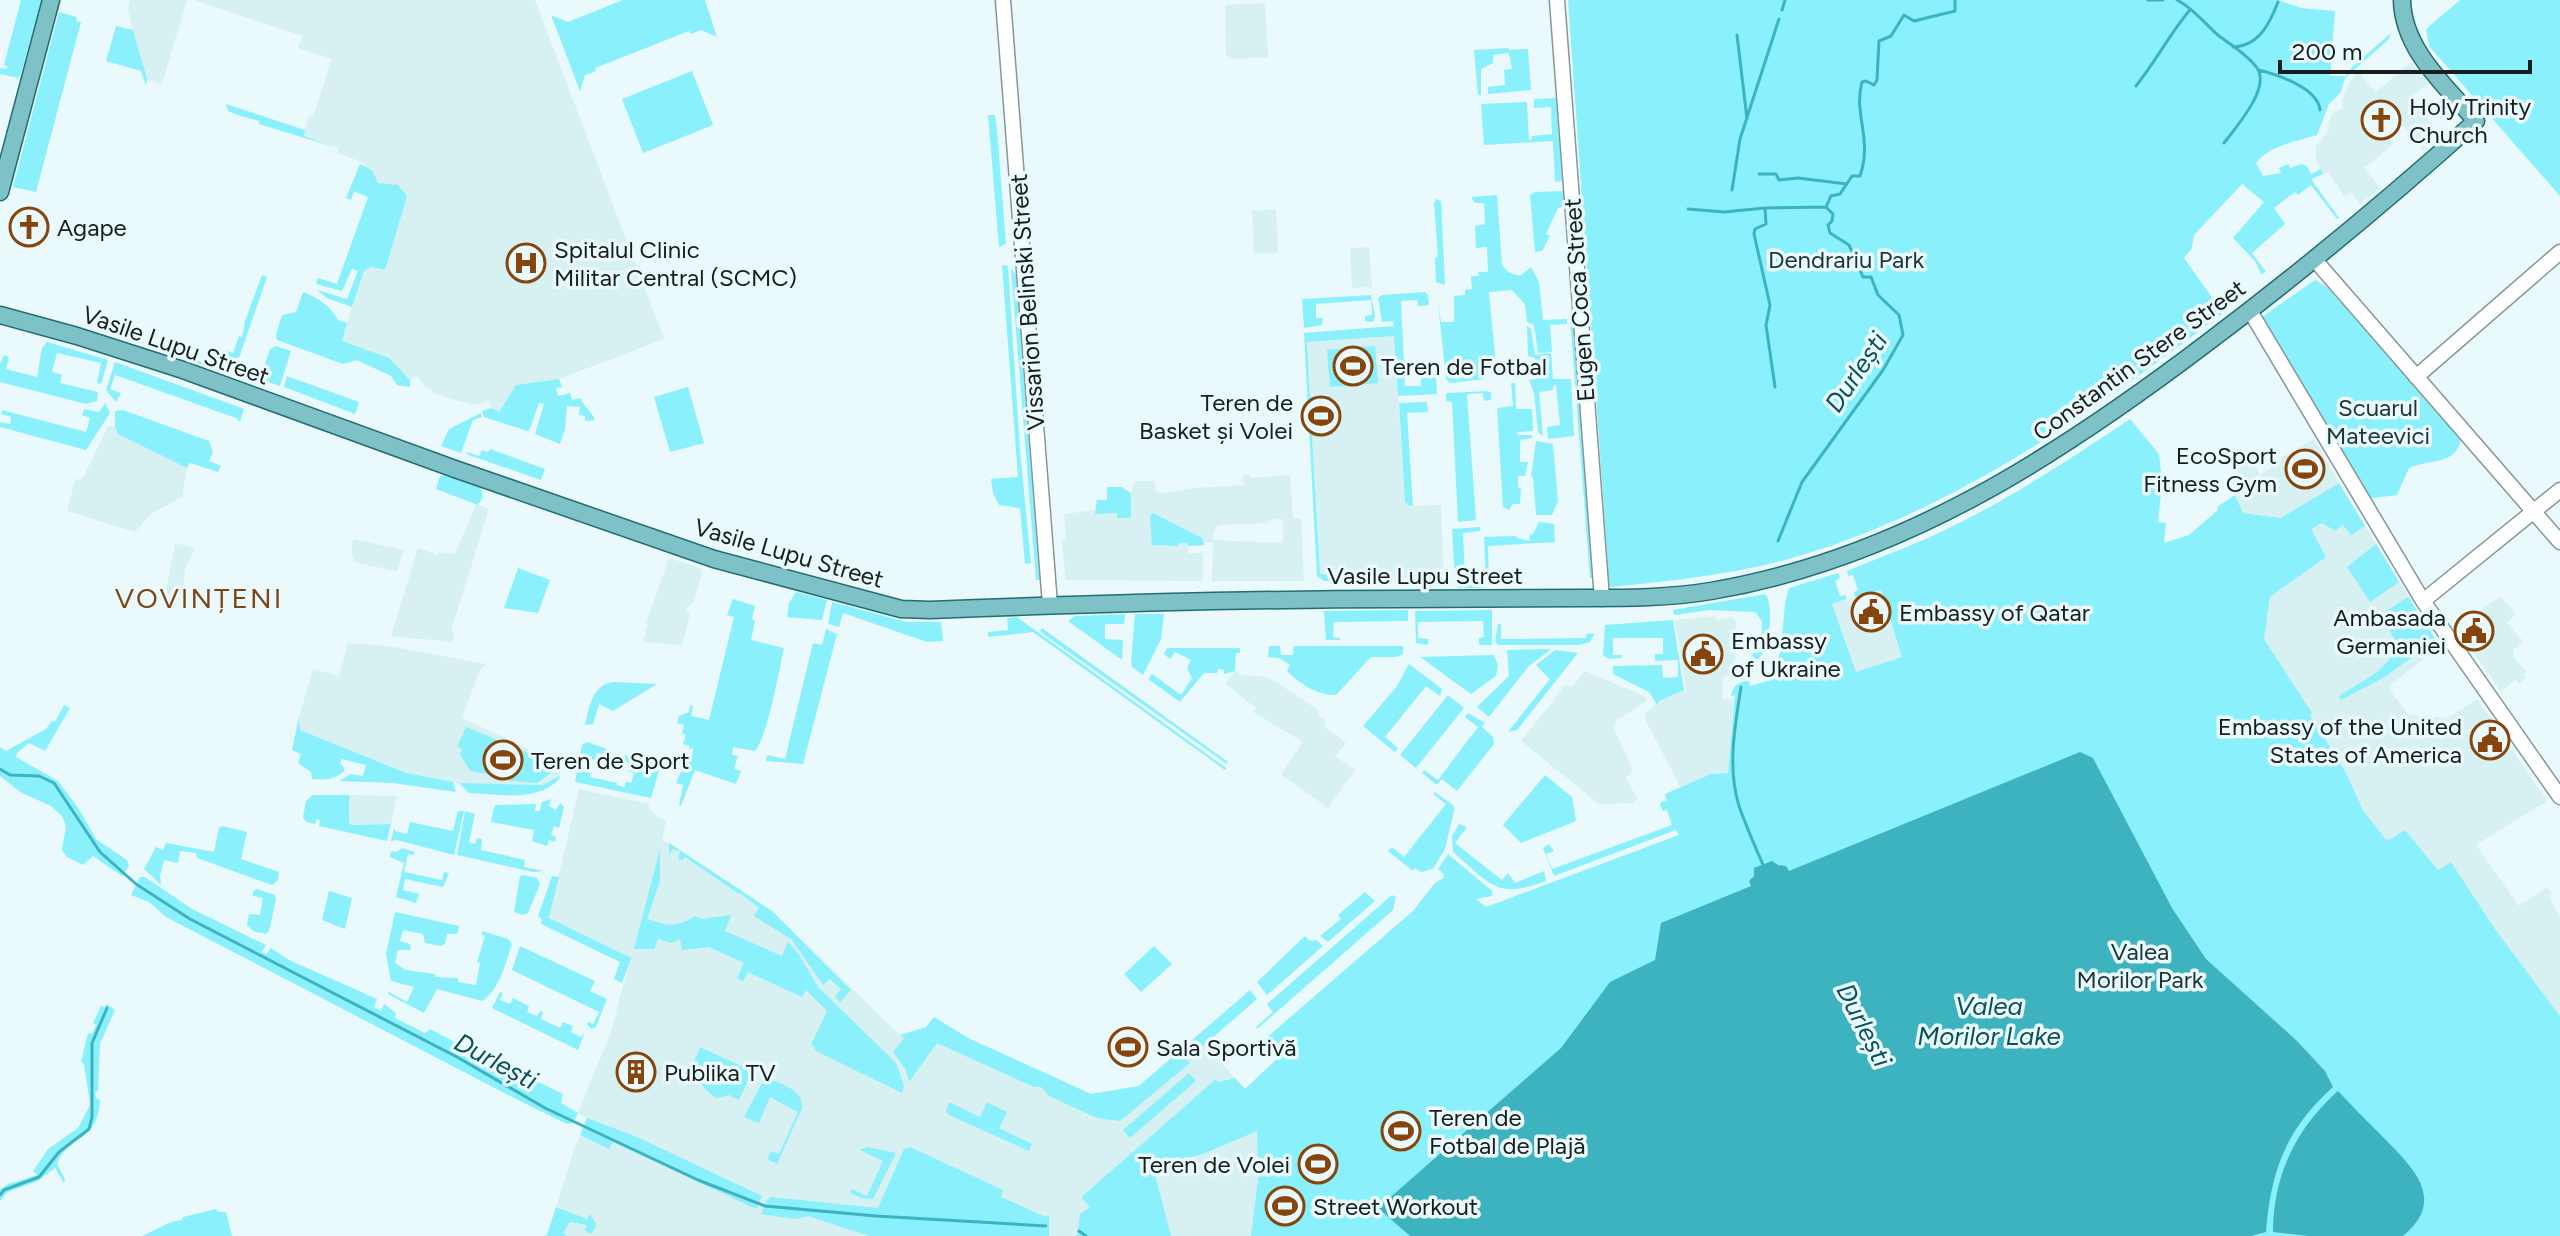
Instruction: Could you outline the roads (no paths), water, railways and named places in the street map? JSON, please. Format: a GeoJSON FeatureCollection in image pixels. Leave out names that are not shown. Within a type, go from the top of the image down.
{"type":"FeatureCollection","features":[{"type":"Feature","properties":{"kind":"main road"},"geometry":{"type":"LineString","coordinates":[[0,192],[51,0]]}},
{"type":"Feature","properties":{"kind":"main road","name":"Vissarion Belinski Street"},"geometry":{"type":"LineString","coordinates":[[1003,0],[1050,605]]}},
{"type":"Feature","properties":{"kind":"main road","name":"Eugen Coca Street"},"geometry":{"type":"LineString","coordinates":[[1557,0],[1602,599]]}},
{"type":"Feature","properties":{"kind":"main road","name":"Constantin Stere Street"},"geometry":{"type":"LineString","coordinates":[[1602,599],[1653,598],[1710,591],[1758,581],[1855,553],[1989,491],[2121,408],[2315,260],[2476,121],[2414,47],[2405,24],[2402,0]]}},
{"type":"Feature","properties":{"kind":"main road"},"geometry":{"type":"LineString","coordinates":[[2416,377],[2560,252]]}},
{"type":"Feature","properties":{"kind":"main road"},"geometry":{"type":"LineString","coordinates":[[2315,260],[2560,542]]}},
{"type":"Feature","properties":{"kind":"main road"},"geometry":{"type":"LineString","coordinates":[[2250,311],[2423,601],[2560,797]]}},
{"type":"Feature","properties":{"kind":"main road","name":"Vasile Lupu Street"},"geometry":{"type":"LineString","coordinates":[[0,315],[183,370],[714,559],[901,609],[1309,599],[1602,599]]}},
{"type":"Feature","properties":{"kind":"main road"},"geometry":{"type":"LineString","coordinates":[[2423,601],[2560,490]]}},
{"type":"Feature","properties":{"kind":"water","name":"Valea Morilor Lake"},"geometry":{"type":"Polygon","coordinates":[[[2080,752],[2093,758],[2172,908],[2206,959],[2296,1040],[2325,1071],[2333,1087],[2303,1119],[2284,1152],[2272,1189],[2266,1232],[2251,1236],[1410,1236],[1378,1208],[1561,1048],[1610,982],[1655,960],[1661,923],[1751,886],[1749,881],[1754,876],[1754,868],[1772,861],[1786,866],[1789,871],[2080,752]]]}},
{"type":"Feature","properties":{"kind":"water"},"geometry":{"type":"Polygon","coordinates":[[[2338,1091],[2405,1160],[2421,1184],[2423,1209],[2403,1236],[2308,1236],[2273,1232],[2277,1192],[2290,1154],[2310,1121],[2338,1091]]]}},
{"type":"Feature","properties":{"kind":"waterway"},"geometry":{"type":"LineString","coordinates":[[1782,10],[1785,0]]}},
{"type":"Feature","properties":{"kind":"waterway","name":"Durlești"},"geometry":{"type":"LineString","coordinates":[[1778,541],[1802,482],[1883,370],[1903,335],[1899,315],[1878,295],[1871,277],[1863,277],[1849,245],[1830,233],[1828,225],[1833,214],[1826,207],[1831,196],[1840,194],[1852,176],[1860,176],[1865,150],[1860,105],[1862,82],[1874,85],[1877,80],[1879,41],[1891,36],[1904,15],[1914,21],[1955,11],[1955,0]]}},
{"type":"Feature","properties":{"kind":"waterway"},"geometry":{"type":"LineString","coordinates":[[2148,0],[2163,0]]}},
{"type":"Feature","properties":{"kind":"waterway"},"geometry":{"type":"LineString","coordinates":[[2177,0],[2249,59],[2260,76],[2256,96],[2224,143]]}},
{"type":"Feature","properties":{"kind":"waterway"},"geometry":{"type":"LineString","coordinates":[[2233,47],[2257,38],[2278,2]]}},
{"type":"Feature","properties":{"kind":"waterway"},"geometry":{"type":"LineString","coordinates":[[2136,86],[2189,11]]}},
{"type":"Feature","properties":{"kind":"waterway"},"geometry":{"type":"LineString","coordinates":[[1732,190],[1740,139],[1779,19]]}},
{"type":"Feature","properties":{"kind":"waterway"},"geometry":{"type":"LineString","coordinates":[[1737,35],[1747,119]]}},
{"type":"Feature","properties":{"kind":"waterway"},"geometry":{"type":"LineString","coordinates":[[2259,70],[2305,89],[2318,102],[2320,110]]}},
{"type":"Feature","properties":{"kind":"waterway"},"geometry":{"type":"LineString","coordinates":[[1759,174],[1776,174],[1779,180],[1798,178],[1847,184]]}},
{"type":"Feature","properties":{"kind":"waterway"},"geometry":{"type":"LineString","coordinates":[[1688,209],[1724,212],[1826,207]]}},
{"type":"Feature","properties":{"kind":"waterway"},"geometry":{"type":"LineString","coordinates":[[1765,208],[1766,224],[1755,229],[1754,234],[1770,305],[1766,325],[1775,387]]}},
{"type":"Feature","properties":{"kind":"waterway","name":"Durlești"},"geometry":{"type":"LineString","coordinates":[[1741,687],[1733,746],[1733,776],[1739,806],[1763,865]]}},
{"type":"Feature","properties":{"kind":"waterway","name":"Durlești"},"geometry":{"type":"LineString","coordinates":[[0,769],[10,775],[39,776],[54,783],[100,852],[136,884],[190,919],[457,1057],[545,1108],[698,1180],[765,1206],[1046,1226]]}},
{"type":"Feature","properties":{"kind":"waterway"},"geometry":{"type":"LineString","coordinates":[[0,1195],[4,1190],[39,1177],[59,1152],[89,1129],[92,1117],[92,1043],[107,1008]]}},
{"type":"Feature","properties":{"kind":"waterway","name":"Durlești"},"geometry":{"type":"LineString","coordinates":[[1079,1231],[1086,1236]]}},
{"type":"Feature","properties":{"kind":"place","name":"Holy Trinity Church"},"geometry":{"type":"Point","coordinates":[2381,120]}},
{"type":"Feature","properties":{"kind":"place","name":"Agape"},"geometry":{"type":"Point","coordinates":[29,227]}},
{"type":"Feature","properties":{"kind":"place","name":"Spitalul Clinic Militar Central (SCMC)"},"geometry":{"type":"Point","coordinates":[526,263]}},
{"type":"Feature","properties":{"kind":"place","name":"Teren de Fotbal"},"geometry":{"type":"Point","coordinates":[1353,366]}},
{"type":"Feature","properties":{"kind":"place","name":"Teren de Basket și Volei"},"geometry":{"type":"Point","coordinates":[1321,416]}},
{"type":"Feature","properties":{"kind":"place","name":"EcoSport Fitness Gym"},"geometry":{"type":"Point","coordinates":[2305,469]}},
{"type":"Feature","properties":{"kind":"place","name":"Embassy of Qatar"},"geometry":{"type":"Point","coordinates":[1871,612]}},
{"type":"Feature","properties":{"kind":"place","name":"Ambasada Germaniei"},"geometry":{"type":"Point","coordinates":[2474,631]}},
{"type":"Feature","properties":{"kind":"place","name":"Embassy of Ukraine"},"geometry":{"type":"Point","coordinates":[1703,654]}},
{"type":"Feature","properties":{"kind":"place","name":"Embassy of the United States of America"},"geometry":{"type":"Point","coordinates":[2490,740]}},
{"type":"Feature","properties":{"kind":"place","name":"Teren de Sport"},"geometry":{"type":"Point","coordinates":[503,760]}},
{"type":"Feature","properties":{"kind":"place","name":"Sala Sportivă"},"geometry":{"type":"Point","coordinates":[1128,1047]}},
{"type":"Feature","properties":{"kind":"place","name":"Publika TV"},"geometry":{"type":"Point","coordinates":[636,1072]}},
{"type":"Feature","properties":{"kind":"place","name":"Teren de Fotbal de Plajă"},"geometry":{"type":"Point","coordinates":[1401,1131]}},
{"type":"Feature","properties":{"kind":"place","name":"Teren de Volei"},"geometry":{"type":"Point","coordinates":[1318,1164]}},
{"type":"Feature","properties":{"kind":"place","name":"Street Workout"},"geometry":{"type":"Point","coordinates":[1285,1206]}},
{"type":"Feature","properties":{"kind":"district","name":"VOVINȚENI"},"geometry":{"type":"Point","coordinates":[199,598]}},
{"type":"Feature","properties":{"kind":"park label","name":"Dendrariu Park"},"geometry":{"type":"Point","coordinates":[1846,259]}},
{"type":"Feature","properties":{"kind":"park label","name":"Scuarul Mateevici"},"geometry":{"type":"Point","coordinates":[2378,421]}},
{"type":"Feature","properties":{"kind":"park label","name":"Valea Morilor Park"},"geometry":{"type":"Point","coordinates":[2140,965]}}]}
